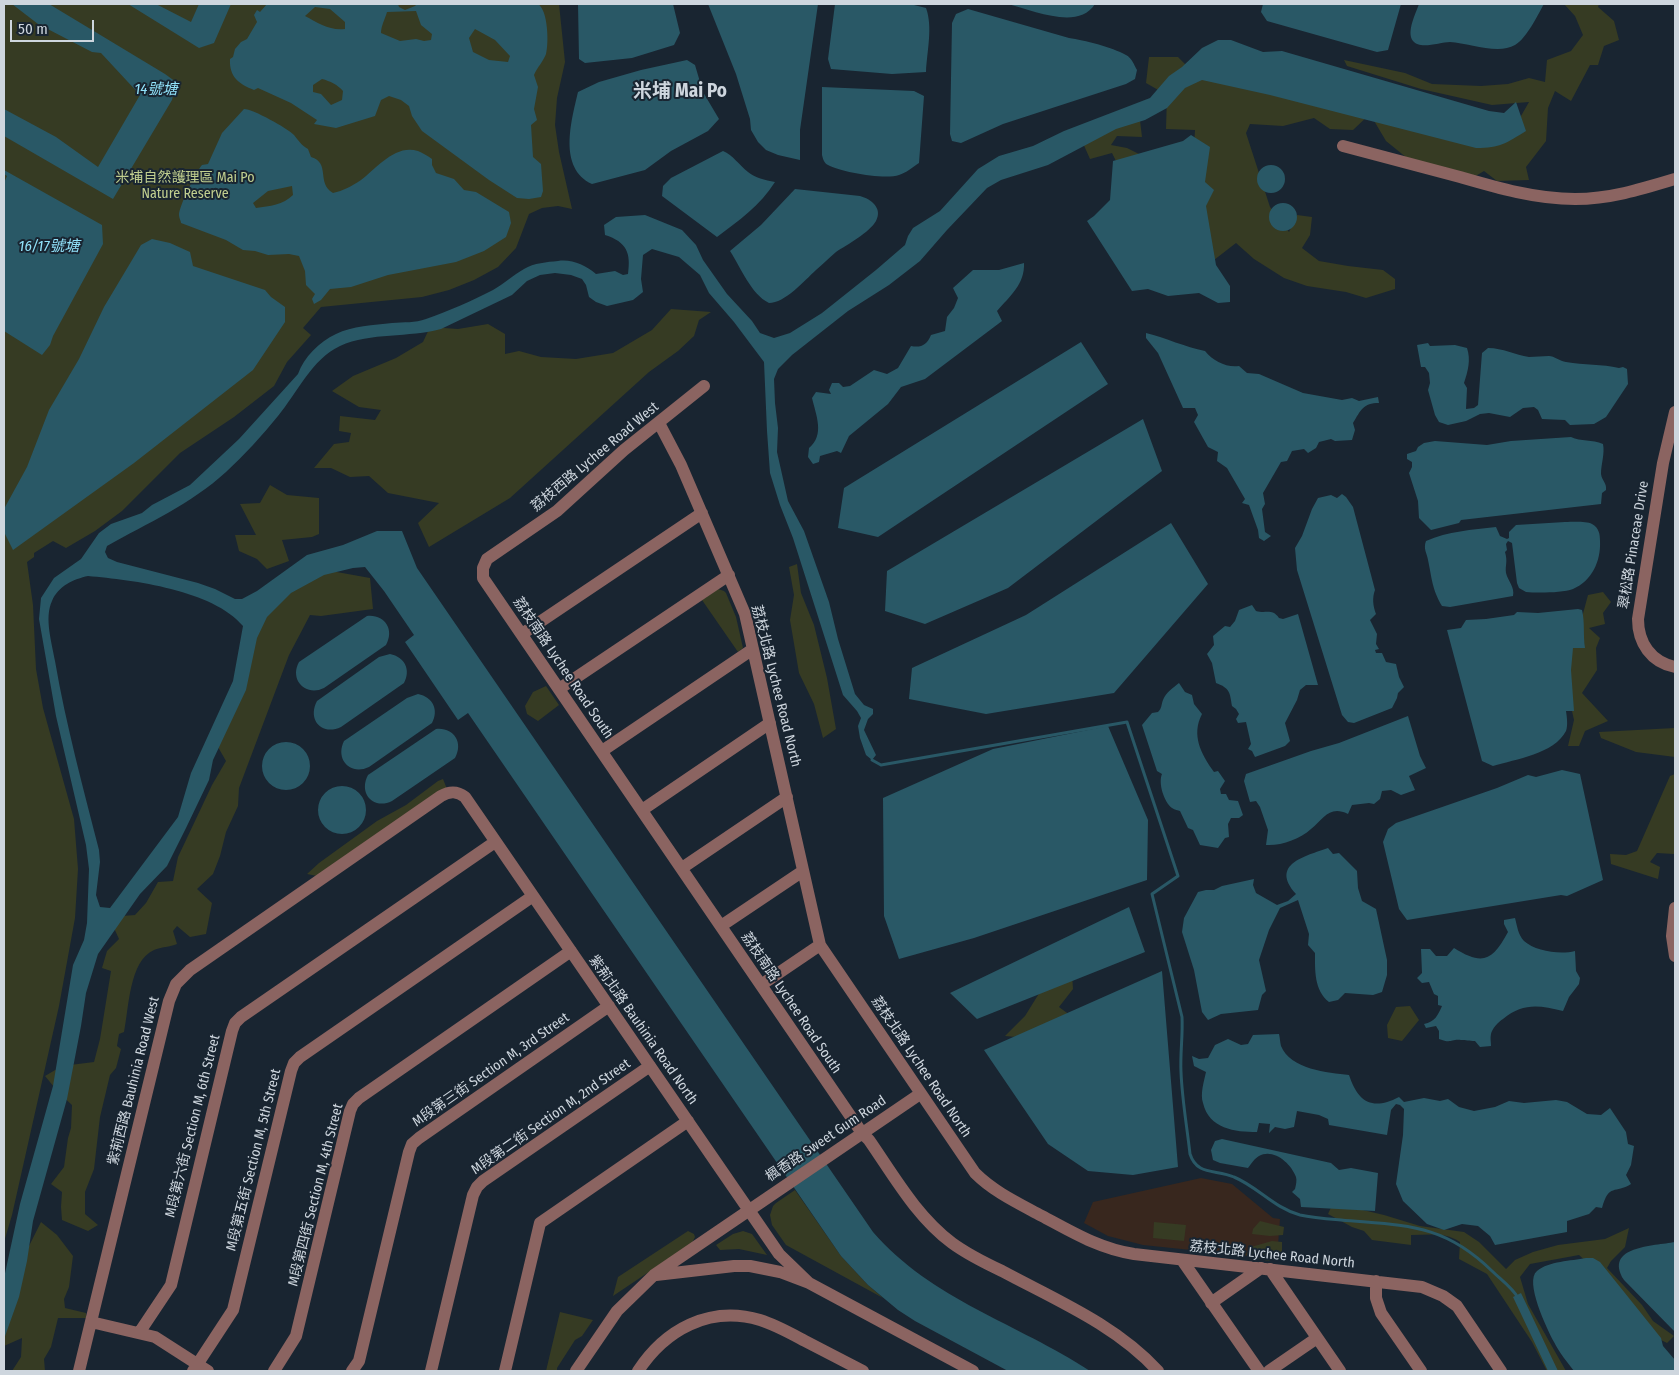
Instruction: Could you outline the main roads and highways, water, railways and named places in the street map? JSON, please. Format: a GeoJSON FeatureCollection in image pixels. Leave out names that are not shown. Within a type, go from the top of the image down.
{"type":"FeatureCollection","features":[{"type":"Feature","properties":{"kind":"water","name":"14號塘"},"geometry":{"type":"Polygon","coordinates":[[[12,4],[49,4],[176,82],[172,100],[113,199],[4,136],[4,109],[56,137],[98,167],[140,95],[101,53],[92,52],[38,24],[12,4]]]}},
{"type":"Feature","properties":{"kind":"water"},"geometry":{"type":"Polygon","coordinates":[[[128,4],[156,4],[191,22],[199,4],[231,4],[214,43],[199,48],[128,4]]]}},
{"type":"Feature","properties":{"kind":"water"},"geometry":{"type":"Polygon","coordinates":[[[267,4],[398,4],[399,7],[405,10],[417,4],[538,4],[546,20],[547,42],[546,54],[534,75],[538,87],[534,109],[537,120],[531,125],[533,157],[541,164],[543,191],[541,197],[517,198],[489,180],[422,131],[412,116],[409,106],[401,100],[389,96],[381,100],[375,116],[336,128],[314,124],[317,120],[291,103],[258,88],[254,90],[244,85],[233,75],[230,59],[233,57],[235,49],[241,42],[247,39],[257,22],[254,15],[257,10],[260,12],[267,4]],[[315,7],[305,16],[329,28],[345,29],[345,22],[330,9],[315,7]],[[416,11],[387,12],[381,33],[400,41],[431,40],[432,34],[421,25],[416,11]],[[475,29],[469,38],[473,52],[489,60],[508,62],[510,56],[495,40],[475,29]],[[322,79],[313,85],[313,92],[321,94],[331,105],[342,100],[343,91],[334,84],[322,79]]]}},
{"type":"Feature","properties":{"kind":"water"},"geometry":{"type":"Polygon","coordinates":[[[578,4],[673,4],[680,33],[674,45],[632,58],[585,63],[579,59],[578,4]]]}},
{"type":"Feature","properties":{"kind":"water"},"geometry":{"type":"Polygon","coordinates":[[[708,4],[818,4],[800,130],[800,160],[766,150],[758,142],[751,130],[750,119],[736,74],[708,4]]]}},
{"type":"Feature","properties":{"kind":"water"},"geometry":{"type":"Polygon","coordinates":[[[835,4],[910,4],[926,8],[929,31],[926,72],[892,74],[831,69],[828,59],[835,4]]]}},
{"type":"Feature","properties":{"kind":"water"},"geometry":{"type":"Polygon","coordinates":[[[1008,4],[1095,4],[1087,12],[1078,16],[1067,17],[1042,14],[1008,4]]]}},
{"type":"Feature","properties":{"kind":"water"},"geometry":{"type":"Polygon","coordinates":[[[1263,4],[1401,4],[1388,50],[1377,52],[1267,21],[1261,12],[1263,4]]]}},
{"type":"Feature","properties":{"kind":"water"},"geometry":{"type":"Polygon","coordinates":[[[1419,4],[1544,4],[1519,42],[1508,48],[1492,49],[1450,42],[1425,45],[1416,44],[1411,37],[1411,33],[1412,22],[1419,4]]]}},
{"type":"Feature","properties":{"kind":"water"},"geometry":{"type":"Polygon","coordinates":[[[968,9],[1113,49],[1128,56],[1134,64],[1137,70],[1135,79],[1126,84],[1003,124],[961,143],[952,141],[950,134],[952,23],[956,14],[968,9]]]}},
{"type":"Feature","properties":{"kind":"water"},"geometry":{"type":"Polygon","coordinates":[[[1218,40],[1231,40],[1263,52],[1282,51],[1489,111],[1504,113],[1516,102],[1526,131],[1503,144],[1476,148],[1270,95],[1202,80],[1185,88],[1167,108],[1145,120],[1116,129],[1048,165],[1001,180],[987,188],[920,261],[889,285],[848,311],[792,355],[778,369],[774,379],[778,428],[777,452],[788,501],[804,531],[829,602],[855,694],[864,705],[873,709],[873,714],[868,719],[864,730],[876,755],[872,760],[866,755],[860,738],[858,726],[861,718],[843,695],[793,538],[770,473],[764,362],[709,293],[700,275],[679,257],[652,249],[643,255],[641,279],[643,292],[633,300],[607,306],[589,297],[586,285],[582,279],[571,275],[555,273],[540,275],[527,281],[512,295],[441,329],[364,339],[340,346],[321,359],[272,423],[226,472],[184,503],[107,546],[105,552],[108,558],[117,562],[198,583],[235,599],[242,599],[257,591],[307,555],[343,545],[377,531],[402,531],[417,568],[873,1232],[896,1256],[948,1293],[1090,1371],[1008,1371],[898,1310],[868,1285],[841,1256],[468,713],[458,720],[405,642],[414,635],[365,567],[324,575],[291,593],[267,617],[257,638],[246,690],[213,760],[209,780],[167,866],[140,894],[98,954],[86,993],[67,1099],[33,1221],[19,1297],[4,1339],[4,1278],[20,1204],[53,1086],[73,965],[84,940],[87,923],[89,869],[86,845],[56,716],[39,619],[41,598],[54,578],[81,559],[99,533],[111,524],[142,513],[152,505],[190,485],[239,439],[298,374],[304,362],[313,351],[324,341],[336,334],[363,326],[414,322],[426,319],[485,294],[524,269],[541,263],[568,261],[583,265],[596,274],[615,271],[623,275],[628,274],[629,260],[626,249],[618,241],[605,235],[604,225],[616,217],[645,215],[682,230],[696,245],[703,260],[727,294],[752,321],[760,333],[774,338],[790,333],[822,313],[905,245],[913,228],[940,211],[978,169],[999,156],[1033,146],[1064,131],[1150,98],[1169,76],[1182,67],[1202,48],[1218,40]],[[88,576],[72,581],[58,591],[50,608],[49,623],[64,709],[99,850],[100,862],[96,895],[100,907],[110,908],[178,817],[191,773],[233,681],[243,626],[230,614],[193,595],[127,580],[88,576]]]}},
{"type":"Feature","properties":{"kind":"water"},"geometry":{"type":"Polygon","coordinates":[[[687,60],[695,65],[703,92],[719,119],[708,131],[671,151],[645,170],[592,184],[581,177],[574,167],[570,143],[572,117],[578,92],[599,82],[687,60]]]}},
{"type":"Feature","properties":{"kind":"water"},"geometry":{"type":"Polygon","coordinates":[[[822,87],[914,91],[924,96],[919,163],[902,174],[884,177],[852,173],[827,164],[822,155],[822,87]]]}},
{"type":"Feature","properties":{"kind":"water"},"geometry":{"type":"Polygon","coordinates":[[[244,109],[270,119],[294,135],[308,149],[311,157],[320,164],[325,184],[333,193],[344,190],[358,182],[394,154],[410,150],[418,151],[432,159],[432,165],[436,173],[454,179],[464,190],[476,192],[509,212],[511,223],[506,237],[484,251],[456,262],[388,275],[351,287],[330,289],[321,300],[314,304],[312,299],[315,294],[306,285],[305,271],[299,256],[289,254],[268,255],[243,250],[226,240],[181,223],[180,211],[188,189],[202,165],[208,164],[222,133],[244,109]],[[292,186],[268,191],[253,203],[256,208],[271,206],[285,201],[293,195],[292,186]]]}},
{"type":"Feature","properties":{"kind":"water"},"geometry":{"type":"Polygon","coordinates":[[[1191,135],[1210,147],[1205,182],[1214,190],[1206,206],[1216,265],[1230,286],[1230,302],[1218,303],[1199,293],[1168,296],[1148,289],[1132,291],[1087,221],[1110,200],[1113,161],[1183,141],[1191,135]]]}},
{"type":"Feature","properties":{"kind":"water"},"geometry":{"type":"Polygon","coordinates":[[[723,151],[751,174],[775,182],[756,206],[717,237],[662,196],[663,186],[671,178],[723,151]]]}},
{"type":"Feature","properties":{"kind":"water"},"geometry":{"type":"Polygon","coordinates":[[[1271,165],[1281,169],[1285,179],[1281,189],[1271,193],[1261,189],[1257,179],[1261,169],[1271,165]]]}},
{"type":"Feature","properties":{"kind":"water","name":"16/17號塘"},"geometry":{"type":"Polygon","coordinates":[[[4,170],[102,225],[103,244],[53,336],[50,345],[42,355],[4,331],[4,183],[7,176],[4,174],[4,170]]]}},
{"type":"Feature","properties":{"kind":"water"},"geometry":{"type":"Polygon","coordinates":[[[795,189],[860,196],[868,199],[875,205],[878,216],[869,230],[836,252],[794,291],[775,302],[769,303],[752,287],[730,251],[761,225],[795,189]]]}},
{"type":"Feature","properties":{"kind":"water"},"geometry":{"type":"Polygon","coordinates":[[[1283,203],[1293,207],[1297,217],[1293,227],[1283,231],[1273,227],[1269,217],[1273,207],[1283,203]]]}},
{"type":"Feature","properties":{"kind":"water"},"geometry":{"type":"Polygon","coordinates":[[[152,239],[170,243],[190,252],[193,266],[265,290],[285,307],[285,322],[253,370],[134,463],[13,550],[4,532],[4,509],[27,467],[49,410],[79,359],[104,307],[141,245],[152,239]]]}},
{"type":"Feature","properties":{"kind":"water"},"geometry":{"type":"Polygon","coordinates":[[[1024,263],[1024,270],[1019,283],[1012,295],[997,311],[1002,321],[925,379],[901,387],[888,404],[849,436],[841,453],[837,451],[820,456],[819,462],[813,464],[808,457],[809,448],[814,443],[818,431],[812,398],[816,392],[831,394],[829,390],[832,383],[839,383],[843,387],[850,386],[874,370],[887,374],[898,368],[911,346],[918,347],[923,345],[931,335],[945,331],[947,317],[954,308],[958,298],[953,288],[973,270],[999,270],[1024,263]]]}},
{"type":"Feature","properties":{"kind":"water"},"geometry":{"type":"Polygon","coordinates":[[[1146,333],[1205,351],[1220,363],[1239,366],[1247,373],[1259,374],[1303,393],[1342,400],[1352,398],[1359,401],[1378,397],[1379,403],[1369,404],[1361,411],[1353,423],[1355,430],[1352,440],[1335,441],[1331,439],[1319,442],[1316,448],[1308,453],[1304,449],[1292,451],[1287,461],[1281,462],[1263,493],[1265,504],[1262,509],[1265,532],[1271,536],[1264,541],[1259,538],[1249,505],[1242,503],[1245,499],[1227,468],[1217,461],[1218,452],[1208,447],[1194,422],[1198,415],[1195,408],[1183,408],[1158,353],[1146,338],[1146,333]]]}},
{"type":"Feature","properties":{"kind":"water"},"geometry":{"type":"Polygon","coordinates":[[[1081,342],[1108,384],[878,537],[838,528],[844,488],[1081,342]]]}},
{"type":"Feature","properties":{"kind":"water"},"geometry":{"type":"Polygon","coordinates":[[[1428,343],[1430,346],[1455,345],[1467,348],[1469,366],[1464,383],[1467,388],[1466,409],[1474,408],[1478,405],[1482,353],[1488,348],[1529,357],[1549,356],[1566,362],[1623,367],[1627,369],[1628,384],[1606,417],[1594,424],[1570,425],[1565,420],[1542,419],[1538,410],[1534,407],[1523,408],[1510,417],[1489,413],[1480,414],[1466,421],[1448,425],[1439,422],[1435,415],[1428,390],[1430,383],[1429,373],[1425,367],[1421,367],[1417,345],[1428,343]]]}},
{"type":"Feature","properties":{"kind":"water"},"geometry":{"type":"Polygon","coordinates":[[[1143,419],[1162,471],[1008,588],[925,624],[885,611],[887,571],[1143,419]]]}},
{"type":"Feature","properties":{"kind":"water"},"geometry":{"type":"Polygon","coordinates":[[[1571,437],[1603,444],[1604,452],[1601,474],[1606,490],[1602,493],[1601,504],[1461,520],[1459,523],[1431,530],[1419,518],[1418,501],[1409,473],[1412,462],[1407,459],[1407,454],[1416,451],[1424,443],[1435,441],[1487,445],[1511,441],[1571,437]]]}},
{"type":"Feature","properties":{"kind":"water"},"geometry":{"type":"Polygon","coordinates":[[[1342,494],[1353,507],[1375,590],[1373,602],[1376,614],[1370,620],[1377,634],[1376,644],[1379,649],[1375,650],[1376,653],[1382,653],[1386,662],[1396,664],[1404,687],[1398,693],[1392,708],[1354,723],[1348,722],[1342,715],[1297,570],[1295,548],[1318,498],[1331,495],[1337,498],[1342,494]]]}},
{"type":"Feature","properties":{"kind":"water"},"geometry":{"type":"Polygon","coordinates":[[[1565,522],[1589,523],[1598,529],[1600,548],[1597,563],[1590,576],[1580,585],[1573,589],[1550,592],[1526,592],[1519,588],[1512,543],[1508,541],[1505,552],[1506,573],[1512,587],[1513,596],[1450,607],[1442,606],[1433,584],[1425,549],[1426,541],[1451,533],[1496,527],[1500,536],[1507,539],[1509,538],[1509,532],[1516,525],[1565,522]]]}},
{"type":"Feature","properties":{"kind":"water"},"geometry":{"type":"Polygon","coordinates":[[[1171,523],[1208,584],[1114,693],[986,714],[909,699],[912,668],[1026,615],[1171,523]]]}},
{"type":"Feature","properties":{"kind":"water"},"geometry":{"type":"Polygon","coordinates":[[[1252,605],[1256,611],[1271,612],[1283,619],[1298,614],[1318,685],[1306,685],[1300,690],[1285,723],[1290,741],[1285,746],[1255,757],[1252,751],[1248,749],[1251,744],[1246,722],[1238,723],[1236,719],[1239,714],[1232,706],[1227,689],[1216,683],[1212,663],[1207,654],[1214,645],[1213,636],[1225,626],[1230,627],[1235,621],[1239,610],[1252,605]]]}},
{"type":"Feature","properties":{"kind":"water"},"geometry":{"type":"Polygon","coordinates":[[[1582,610],[1583,615],[1585,648],[1573,648],[1571,670],[1574,711],[1566,711],[1566,731],[1553,745],[1523,758],[1493,766],[1482,761],[1447,630],[1461,628],[1466,620],[1514,615],[1517,612],[1538,613],[1582,610]]]}},
{"type":"Feature","properties":{"kind":"water"},"geometry":{"type":"Polygon","coordinates":[[[367,616],[378,617],[386,624],[389,633],[386,645],[324,688],[311,690],[301,685],[296,675],[299,662],[367,616]]]}},
{"type":"Feature","properties":{"kind":"water"},"geometry":{"type":"Polygon","coordinates":[[[390,654],[400,658],[407,669],[404,683],[341,727],[334,729],[322,728],[315,720],[314,708],[317,701],[379,657],[390,654]]]}},
{"type":"Feature","properties":{"kind":"water"},"geometry":{"type":"Polygon","coordinates":[[[1179,683],[1185,692],[1192,695],[1194,704],[1202,714],[1197,729],[1199,744],[1214,772],[1218,771],[1225,781],[1220,789],[1221,794],[1226,794],[1229,800],[1238,801],[1243,815],[1239,818],[1231,818],[1228,824],[1229,837],[1225,838],[1218,848],[1200,845],[1193,830],[1188,828],[1180,811],[1172,808],[1166,801],[1161,787],[1162,774],[1157,771],[1142,725],[1152,713],[1158,712],[1166,695],[1179,683]]]}},
{"type":"Feature","properties":{"kind":"water"},"geometry":{"type":"Polygon","coordinates":[[[418,694],[431,701],[435,709],[432,723],[369,767],[356,769],[346,764],[341,754],[344,741],[407,698],[418,694]]]}},
{"type":"Feature","properties":{"kind":"water"},"geometry":{"type":"Polygon","coordinates":[[[1408,716],[1420,756],[1426,768],[1409,776],[1415,790],[1401,795],[1391,790],[1382,791],[1380,799],[1374,804],[1352,805],[1348,814],[1336,811],[1331,812],[1323,817],[1307,833],[1296,839],[1284,843],[1266,845],[1268,830],[1260,807],[1256,801],[1250,802],[1244,781],[1246,774],[1339,743],[1408,716]]]}},
{"type":"Feature","properties":{"kind":"water"},"geometry":{"type":"Polygon","coordinates":[[[1108,726],[1148,820],[1147,880],[974,938],[899,959],[884,916],[883,798],[993,749],[1108,726]]]}},
{"type":"Feature","properties":{"kind":"water"},"geometry":{"type":"Polygon","coordinates":[[[436,729],[447,730],[455,737],[458,746],[455,758],[392,801],[379,803],[369,799],[365,788],[368,775],[436,729]]]}},
{"type":"Feature","properties":{"kind":"water"},"geometry":{"type":"Polygon","coordinates":[[[281,742],[291,742],[303,749],[310,761],[310,771],[303,783],[291,790],[281,790],[273,786],[266,779],[262,771],[262,761],[266,753],[273,746],[281,742]]]}},
{"type":"Feature","properties":{"kind":"water"},"geometry":{"type":"Polygon","coordinates":[[[1562,770],[1580,774],[1603,880],[1567,896],[1561,895],[1407,920],[1399,909],[1383,842],[1388,829],[1396,823],[1497,788],[1528,775],[1536,777],[1562,770]]]}},
{"type":"Feature","properties":{"kind":"water"},"geometry":{"type":"Polygon","coordinates":[[[337,786],[347,786],[359,793],[366,805],[366,815],[359,827],[347,834],[337,834],[329,830],[322,823],[318,815],[318,805],[322,797],[329,790],[337,786]]]}},
{"type":"Feature","properties":{"kind":"water"},"geometry":{"type":"Polygon","coordinates":[[[1328,848],[1333,854],[1339,853],[1357,871],[1358,888],[1362,901],[1376,909],[1387,960],[1387,975],[1382,992],[1373,995],[1345,993],[1338,1000],[1329,1002],[1324,997],[1318,986],[1315,973],[1315,953],[1308,945],[1309,934],[1298,900],[1280,908],[1269,930],[1259,960],[1266,991],[1262,995],[1258,1010],[1221,1014],[1208,1020],[1202,1012],[1194,970],[1182,932],[1184,918],[1198,892],[1214,890],[1222,886],[1254,879],[1253,885],[1256,893],[1277,905],[1288,901],[1296,894],[1289,884],[1288,868],[1301,858],[1328,848]]]}},
{"type":"Feature","properties":{"kind":"water"},"geometry":{"type":"Polygon","coordinates":[[[1129,907],[1145,952],[977,1019],[950,993],[1129,907]]]}},
{"type":"Feature","properties":{"kind":"water"},"geometry":{"type":"Polygon","coordinates":[[[1515,918],[1520,936],[1534,947],[1562,953],[1575,951],[1576,971],[1580,978],[1579,984],[1569,997],[1563,1011],[1546,1007],[1531,1007],[1517,1010],[1501,1020],[1494,1028],[1491,1036],[1491,1046],[1480,1047],[1475,1041],[1446,1041],[1439,1039],[1439,1031],[1436,1026],[1426,1028],[1424,1024],[1433,1020],[1442,1006],[1438,1005],[1438,996],[1434,994],[1429,982],[1422,983],[1417,978],[1422,973],[1421,949],[1430,949],[1436,956],[1447,956],[1454,948],[1472,957],[1486,958],[1492,955],[1508,932],[1504,920],[1515,918]]]}},
{"type":"Feature","properties":{"kind":"water"},"geometry":{"type":"Polygon","coordinates":[[[1162,971],[1178,1167],[1133,1175],[1088,1171],[1048,1144],[984,1050],[1162,971]]]}},
{"type":"Feature","properties":{"kind":"water"},"geometry":{"type":"Polygon","coordinates":[[[1279,1034],[1281,1046],[1292,1060],[1321,1071],[1349,1075],[1362,1098],[1374,1103],[1381,1103],[1399,1097],[1404,1102],[1424,1098],[1440,1101],[1448,1099],[1459,1107],[1474,1111],[1495,1107],[1509,1101],[1524,1103],[1556,1100],[1567,1102],[1587,1114],[1601,1115],[1610,1108],[1626,1132],[1628,1144],[1634,1146],[1631,1165],[1626,1175],[1631,1184],[1610,1192],[1602,1208],[1596,1207],[1589,1214],[1567,1221],[1567,1232],[1495,1245],[1490,1236],[1478,1226],[1462,1224],[1444,1230],[1427,1224],[1403,1201],[1396,1184],[1403,1135],[1404,1109],[1400,1105],[1396,1104],[1391,1110],[1387,1135],[1329,1125],[1328,1119],[1319,1115],[1297,1111],[1294,1127],[1285,1129],[1275,1127],[1269,1133],[1270,1124],[1259,1123],[1257,1132],[1232,1130],[1217,1124],[1206,1112],[1202,1096],[1206,1072],[1194,1066],[1192,1056],[1199,1059],[1208,1058],[1215,1045],[1228,1039],[1241,1045],[1248,1044],[1253,1035],[1279,1034]]]}},
{"type":"Feature","properties":{"kind":"water"},"geometry":{"type":"Polygon","coordinates":[[[1222,1139],[1331,1163],[1339,1170],[1351,1168],[1378,1173],[1375,1211],[1301,1207],[1300,1199],[1292,1192],[1295,1189],[1296,1177],[1286,1162],[1276,1155],[1264,1154],[1253,1161],[1248,1168],[1220,1163],[1213,1160],[1211,1150],[1215,1141],[1222,1139]]]}},
{"type":"Feature","properties":{"kind":"water"},"geometry":{"type":"Polygon","coordinates":[[[1675,1242],[1675,1332],[1624,1280],[1619,1269],[1620,1260],[1625,1254],[1644,1247],[1675,1242]]]}},
{"type":"Feature","properties":{"kind":"water"},"geometry":{"type":"Polygon","coordinates":[[[1593,1258],[1600,1262],[1661,1338],[1663,1346],[1675,1360],[1675,1371],[1574,1371],[1563,1357],[1551,1336],[1538,1305],[1533,1284],[1537,1271],[1548,1265],[1593,1258]]]}},
{"type":"Feature","properties":{"kind":"water"},"geometry":{"type":"Polygon","coordinates":[[[1521,1293],[1558,1371],[1548,1371],[1513,1297],[1521,1293]]]}},
{"type":"Feature","properties":{"kind":"waterway"},"geometry":{"type":"LineString","coordinates":[[872,760],[881,765],[1127,722],[1178,876],[1152,894],[1182,1017],[1181,1065],[1183,1103],[1190,1154],[1193,1161],[1202,1169],[1243,1181],[1282,1208],[1300,1215],[1404,1226],[1440,1235],[1474,1255],[1510,1287],[1518,1298]]}},
{"type":"Feature","properties":{"kind":"district","name":"米埔 Mai Po"},"geometry":{"type":"Point","coordinates":[680,92]}},
{"type":"Feature","properties":{"kind":"park label","name":"米埔自然護理區 Mai Po Nature Reserve"},"geometry":{"type":"Point","coordinates":[185,186]}}]}
